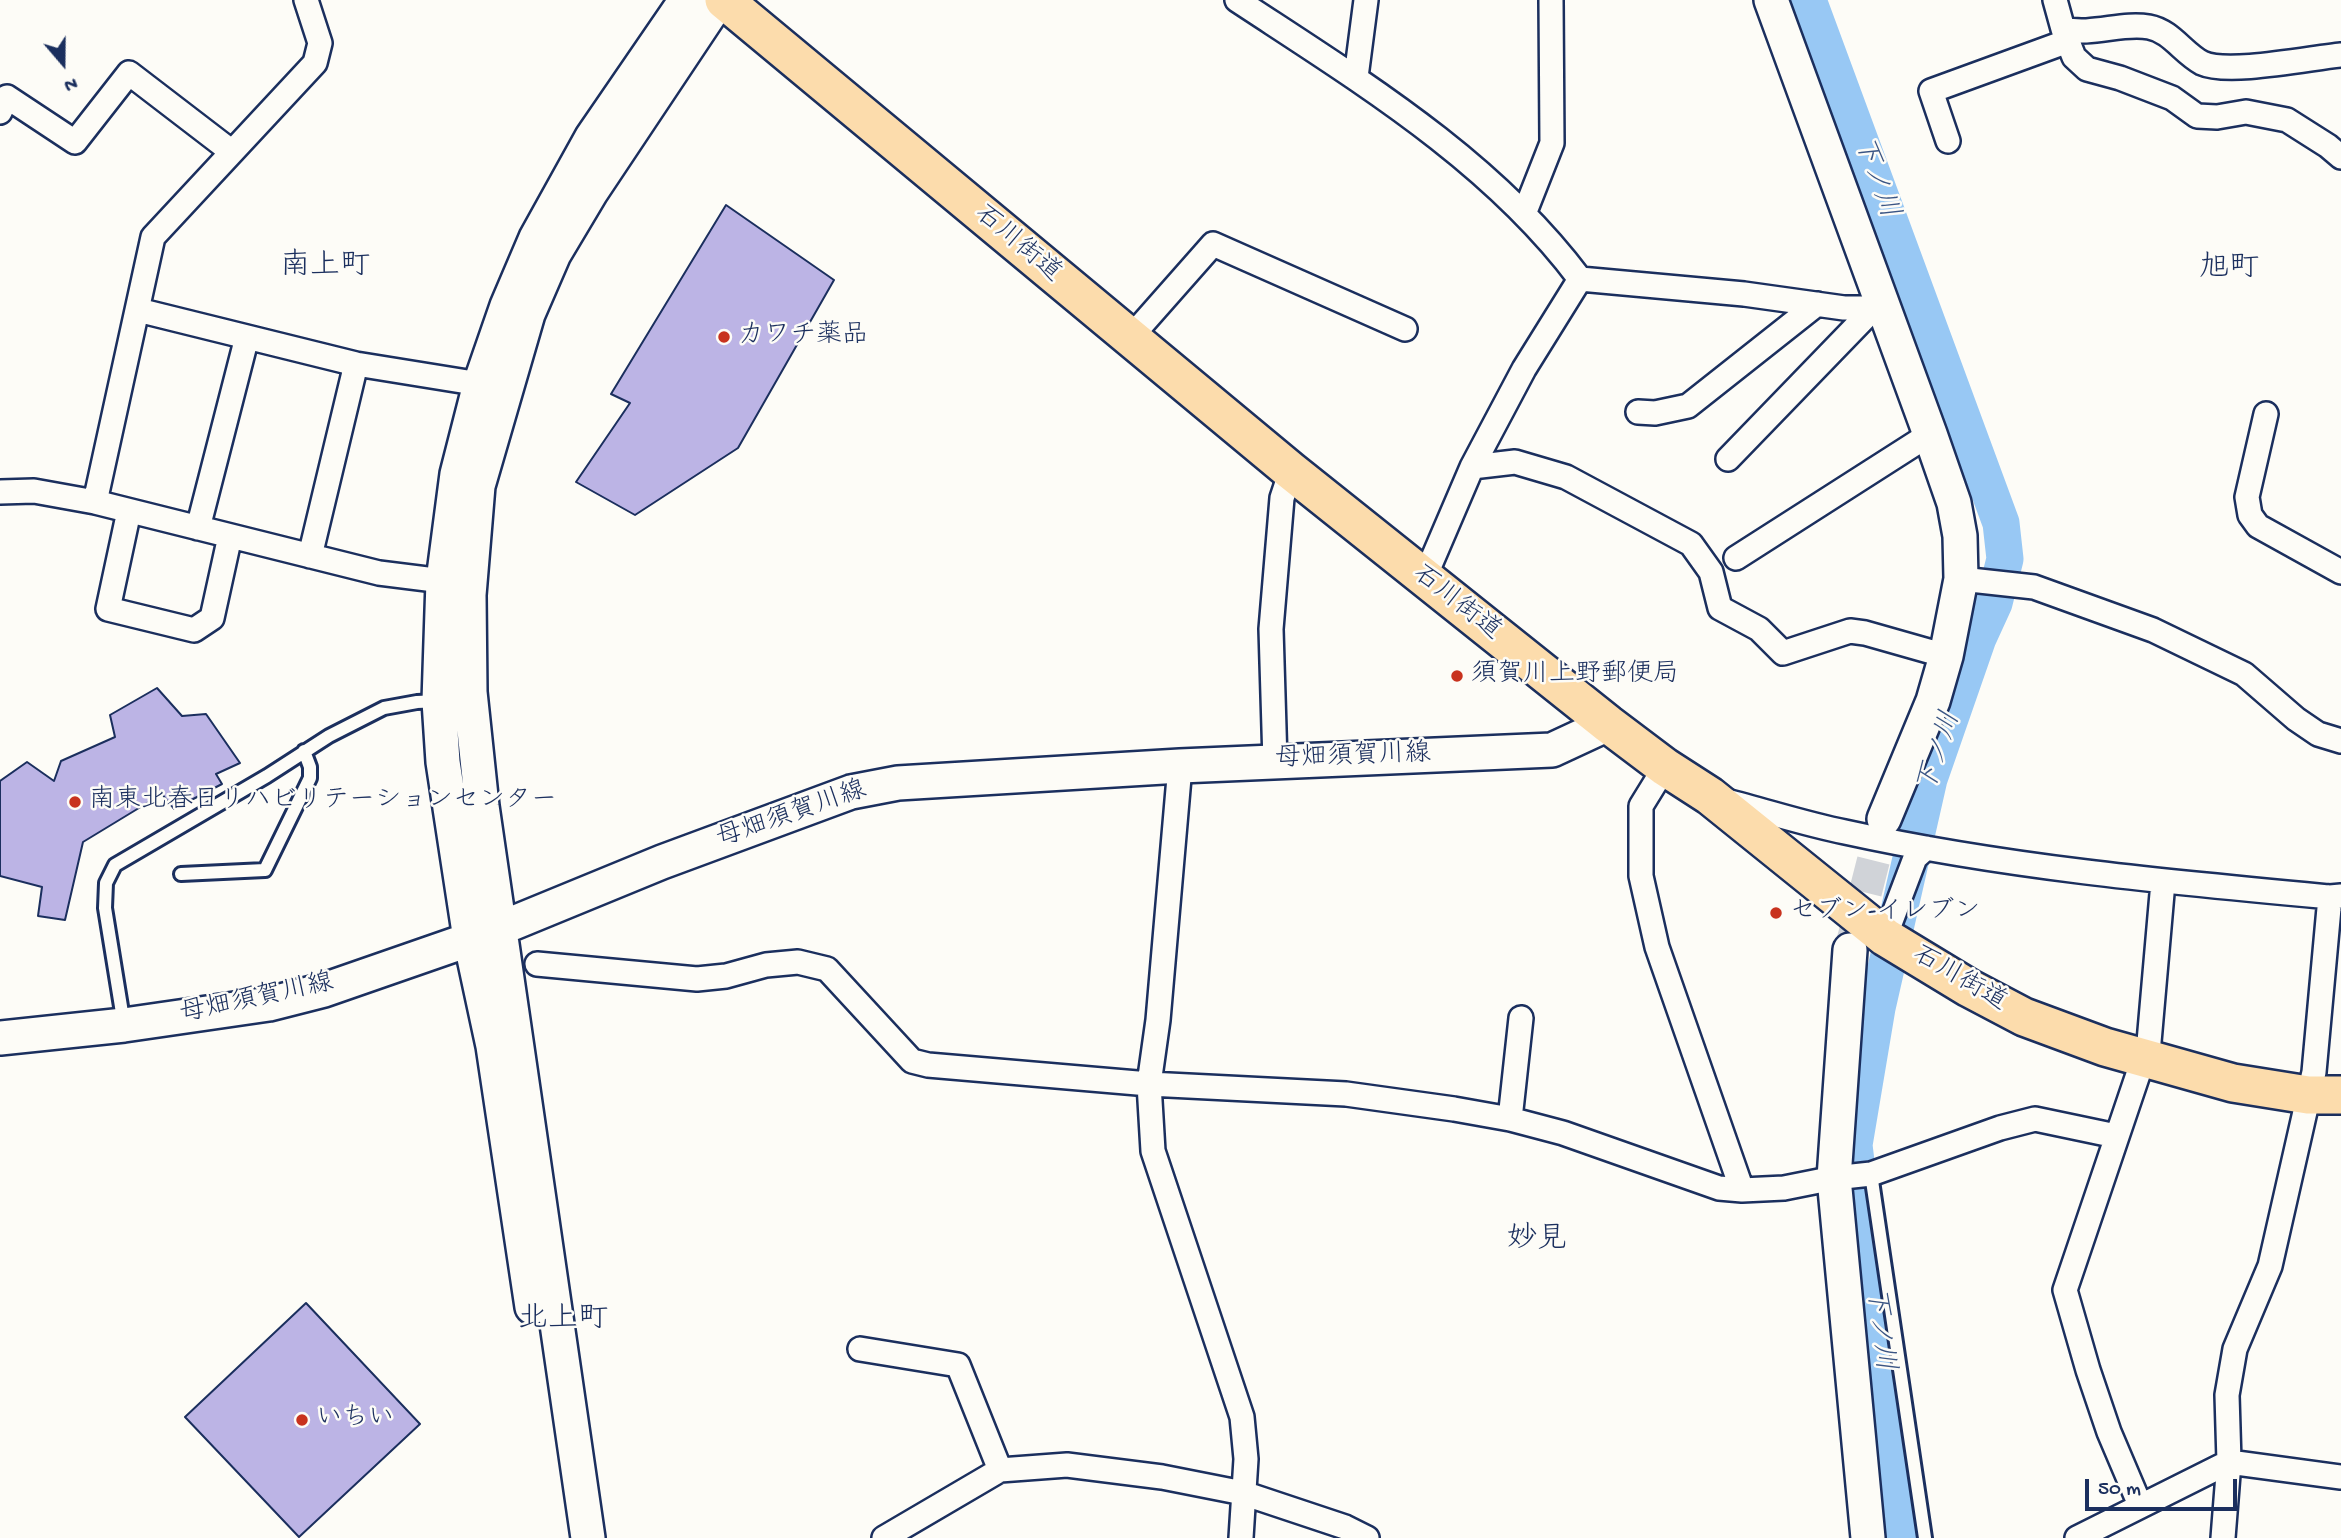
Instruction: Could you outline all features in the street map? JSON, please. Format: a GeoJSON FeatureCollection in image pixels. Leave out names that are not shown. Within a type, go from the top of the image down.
{"type":"FeatureCollection","features":[{"type":"Feature","properties":{"kind":"main road","name":"石川街道"},"geometry":{"type":"LineString","coordinates":[[721,0],[1424,579],[1608,724],[1665,767],[1710,796],[1885,937],[1969,988],[2024,1017],[2105,1047],[2233,1083],[2324,1095]]}},
{"type":"Feature","properties":{"kind":"street"},"geometry":{"type":"LineString","coordinates":[[95,502],[153,237],[315,63],[320,43],[306,0]]}},
{"type":"Feature","properties":{"kind":"street"},"geometry":{"type":"LineString","coordinates":[[588,1538],[488,932],[443,762],[439,701],[443,581],[457,474],[480,384],[507,306],[536,238],[592,137],[686,0]]}},
{"type":"Feature","properties":{"kind":"street"},"geometry":{"type":"LineString","coordinates":[[566,1538],[494,1046],[482,806],[470,692],[468,595],[478,486],[528,314],[554,254],[590,192],[721,0]]}},
{"type":"Feature","properties":{"kind":"street"},"geometry":{"type":"LineString","coordinates":[[1237,0],[1356,78],[1469,163],[1552,242],[1580,279],[1744,294],[1844,308],[1880,308]]}},
{"type":"Feature","properties":{"kind":"street"},"geometry":{"type":"LineString","coordinates":[[1356,78],[1366,0]]}},
{"type":"Feature","properties":{"kind":"street"},"geometry":{"type":"LineString","coordinates":[[1524,214],[1552,143],[1551,0]]}},
{"type":"Feature","properties":{"kind":"street"},"geometry":{"type":"LineString","coordinates":[[1772,0],[1880,308],[1930,434],[1954,503],[1960,536],[1961,579],[1946,656],[1933,701],[1884,819]]}},
{"type":"Feature","properties":{"kind":"street"},"geometry":{"type":"LineString","coordinates":[[2056,0],[2074,57],[2087,69],[2120,78],[2172,98],[2197,116],[2217,117],[2246,112],[2287,120],[2341,157]]}},
{"type":"Feature","properties":{"kind":"street"},"geometry":{"type":"LineString","coordinates":[[1948,141],[1931,91],[2066,35],[2142,26],[2158,29],[2203,63],[2235,67],[2341,55]]}},
{"type":"Feature","properties":{"kind":"street"},"geometry":{"type":"LineString","coordinates":[[0,111],[7,97],[75,142],[130,73],[232,152]]}},
{"type":"Feature","properties":{"kind":"street"},"geometry":{"type":"LineString","coordinates":[[1130,338],[1213,244],[1405,329]]}},
{"type":"Feature","properties":{"kind":"street"},"geometry":{"type":"LineString","coordinates":[[1424,579],[1472,467],[1524,369],[1580,279]]}},
{"type":"Feature","properties":{"kind":"street"},"geometry":{"type":"LineString","coordinates":[[1638,412],[1655,413],[1688,406],[1817,304]]}},
{"type":"Feature","properties":{"kind":"street"},"geometry":{"type":"LineString","coordinates":[[1728,458],[1880,308]]}},
{"type":"Feature","properties":{"kind":"street"},"geometry":{"type":"LineString","coordinates":[[138,310],[356,364],[480,384]]}},
{"type":"Feature","properties":{"kind":"street"},"geometry":{"type":"LineString","coordinates":[[198,528],[247,337]]}},
{"type":"Feature","properties":{"kind":"street"},"geometry":{"type":"LineString","coordinates":[[310,556],[356,364]]}},
{"type":"Feature","properties":{"kind":"street"},"geometry":{"type":"LineString","coordinates":[[2266,414],[2247,498],[2250,515],[2258,526],[2341,572]]}},
{"type":"Feature","properties":{"kind":"street"},"geometry":{"type":"LineString","coordinates":[[1736,558],[1930,434]]}},
{"type":"Feature","properties":{"kind":"street"},"geometry":{"type":"LineString","coordinates":[[1472,467],[1515,462],[1566,477],[1691,544],[1711,572],[1720,608],[1759,629],[1783,653],[1850,632],[1865,633],[1946,656]]}},
{"type":"Feature","properties":{"kind":"street"},"geometry":{"type":"LineString","coordinates":[[1275,762],[1271,629],[1282,498],[1291,471]]}},
{"type":"Feature","properties":{"kind":"street"},"geometry":{"type":"LineString","coordinates":[[0,492],[34,491],[95,502],[379,573],[443,581]]}},
{"type":"Feature","properties":{"kind":"street"},"geometry":{"type":"LineString","coordinates":[[129,510],[108,609],[194,630],[212,618],[230,536]]}},
{"type":"Feature","properties":{"kind":"street"},"geometry":{"type":"LineString","coordinates":[[1961,579],[2034,587],[2152,630],[2244,674],[2296,719],[2318,734],[2341,741]]}},
{"type":"Feature","properties":{"kind":"street","name":"母畑須賀川線"},"geometry":{"type":"LineString","coordinates":[[0,1038],[124,1025],[269,1004],[324,990],[488,932],[662,862],[851,792],[898,783],[1180,766],[1552,750],[1608,724]]}},
{"type":"Feature","properties":{"kind":"street"},"geometry":{"type":"LineString","coordinates":[[1180,766],[1158,1020],[1149,1084],[1153,1151],[1242,1417],[1246,1459],[1241,1538]]}},
{"type":"Feature","properties":{"kind":"street"},"geometry":{"type":"LineString","coordinates":[[1665,767],[1641,806],[1641,876],[1657,947],[1742,1190]]}},
{"type":"Feature","properties":{"kind":"street"},"geometry":{"type":"LineString","coordinates":[[1710,796],[1844,832],[2009,862],[2163,881],[2335,896],[2314,1072],[2324,1095],[2270,1266],[2235,1349],[2227,1395],[2229,1462],[2223,1538]]}},
{"type":"Feature","properties":{"kind":"street"},"geometry":{"type":"LineString","coordinates":[[1885,937],[1915,859],[1926,848]]}},
{"type":"Feature","properties":{"kind":"street"},"geometry":{"type":"LineString","coordinates":[[2140,1505],[2109,1432],[2065,1290],[2149,1042],[2163,881]]}},
{"type":"Feature","properties":{"kind":"street"},"geometry":{"type":"LineString","coordinates":[[1850,950],[1834,1178],[1868,1538]]}},
{"type":"Feature","properties":{"kind":"street"},"geometry":{"type":"LineString","coordinates":[[537,964],[697,979],[726,976],[766,965],[798,962],[827,969],[912,1061],[928,1065],[1149,1084],[1346,1094],[1510,1119],[1563,1133],[1719,1188],[1784,1188],[1871,1174],[1923,1154],[2035,1119],[2116,1136]]}},
{"type":"Feature","properties":{"kind":"street"},"geometry":{"type":"LineString","coordinates":[[1510,1119],[1521,1018]]}},
{"type":"Feature","properties":{"kind":"street"},"geometry":{"type":"LineString","coordinates":[[860,1349],[958,1365],[1000,1470]]}},
{"type":"Feature","properties":{"kind":"street"},"geometry":{"type":"LineString","coordinates":[[2077,1538],[2229,1462],[2341,1477]]}},
{"type":"Feature","properties":{"kind":"street"},"geometry":{"type":"LineString","coordinates":[[884,1538],[1000,1470],[1067,1465],[1162,1477],[1243,1493],[1345,1527],[1367,1538]]}},
{"type":"Feature","properties":{"kind":"lane"},"geometry":{"type":"LineString","coordinates":[[124,1025],[105,908],[106,883],[115,865],[267,776],[304,751],[384,708],[439,701]]}},
{"type":"Feature","properties":{"kind":"lane"},"geometry":{"type":"LineString","coordinates":[[181,874],[265,870],[310,778],[310,767],[304,751]]}},
{"type":"Feature","properties":{"kind":"lane"},"geometry":{"type":"LineString","coordinates":[[1871,1174],[1926,1538]]}},
{"type":"Feature","properties":{"kind":"building","name":"カワチ薬品"},"geometry":{"type":"Polygon","coordinates":[[[726,205],[834,280],[738,448],[635,515],[576,482],[630,403],[611,394],[726,205]]]}},
{"type":"Feature","properties":{"kind":"building","name":"南東北春日リハビリテーションセンター"},"geometry":{"type":"Polygon","coordinates":[[[157,688],[182,716],[206,714],[240,763],[216,774],[222,784],[174,809],[162,794],[83,842],[65,920],[38,916],[42,887],[0,876],[0,781],[27,762],[54,781],[61,761],[115,737],[110,715],[157,688]]]}},
{"type":"Feature","properties":{"kind":"building","name":"いちい"},"geometry":{"type":"Polygon","coordinates":[[[306,1303],[420,1424],[299,1537],[185,1417],[306,1303]]]}},
{"type":"Feature","properties":{"kind":"waterway","name":"下ノ川"},"geometry":{"type":"LineString","coordinates":[[1808,0],[2001,523],[2005,559],[1994,603],[1978,638],[1929,779],[1877,1008],[1854,1145],[1884,1397],[1905,1538]]}},
{"type":"Feature","properties":{"kind":"tunnel"},"geometry":{"type":"LineString","coordinates":[[1853,941],[1884,819]]}},
{"type":"Feature","properties":{"kind":"place","name":"カワチ薬品"},"geometry":{"type":"Point","coordinates":[724,337]}},
{"type":"Feature","properties":{"kind":"place","name":"須賀川上野郵便局"},"geometry":{"type":"Point","coordinates":[1457,676]}},
{"type":"Feature","properties":{"kind":"place","name":"南東北春日リハビリテーションセンター"},"geometry":{"type":"Point","coordinates":[75,802]}},
{"type":"Feature","properties":{"kind":"place","name":"セブン-イレブン"},"geometry":{"type":"Point","coordinates":[1776,913]}},
{"type":"Feature","properties":{"kind":"place","name":"いちい"},"geometry":{"type":"Point","coordinates":[302,1420]}},
{"type":"Feature","properties":{"kind":"district","name":"南上町"},"geometry":{"type":"Point","coordinates":[325,268]}},
{"type":"Feature","properties":{"kind":"district","name":"旭町"},"geometry":{"type":"Point","coordinates":[2229,270]}},
{"type":"Feature","properties":{"kind":"district","name":"妙見"},"geometry":{"type":"Point","coordinates":[1537,1241]}},
{"type":"Feature","properties":{"kind":"district","name":"北上町"},"geometry":{"type":"Point","coordinates":[563,1321]}}]}
